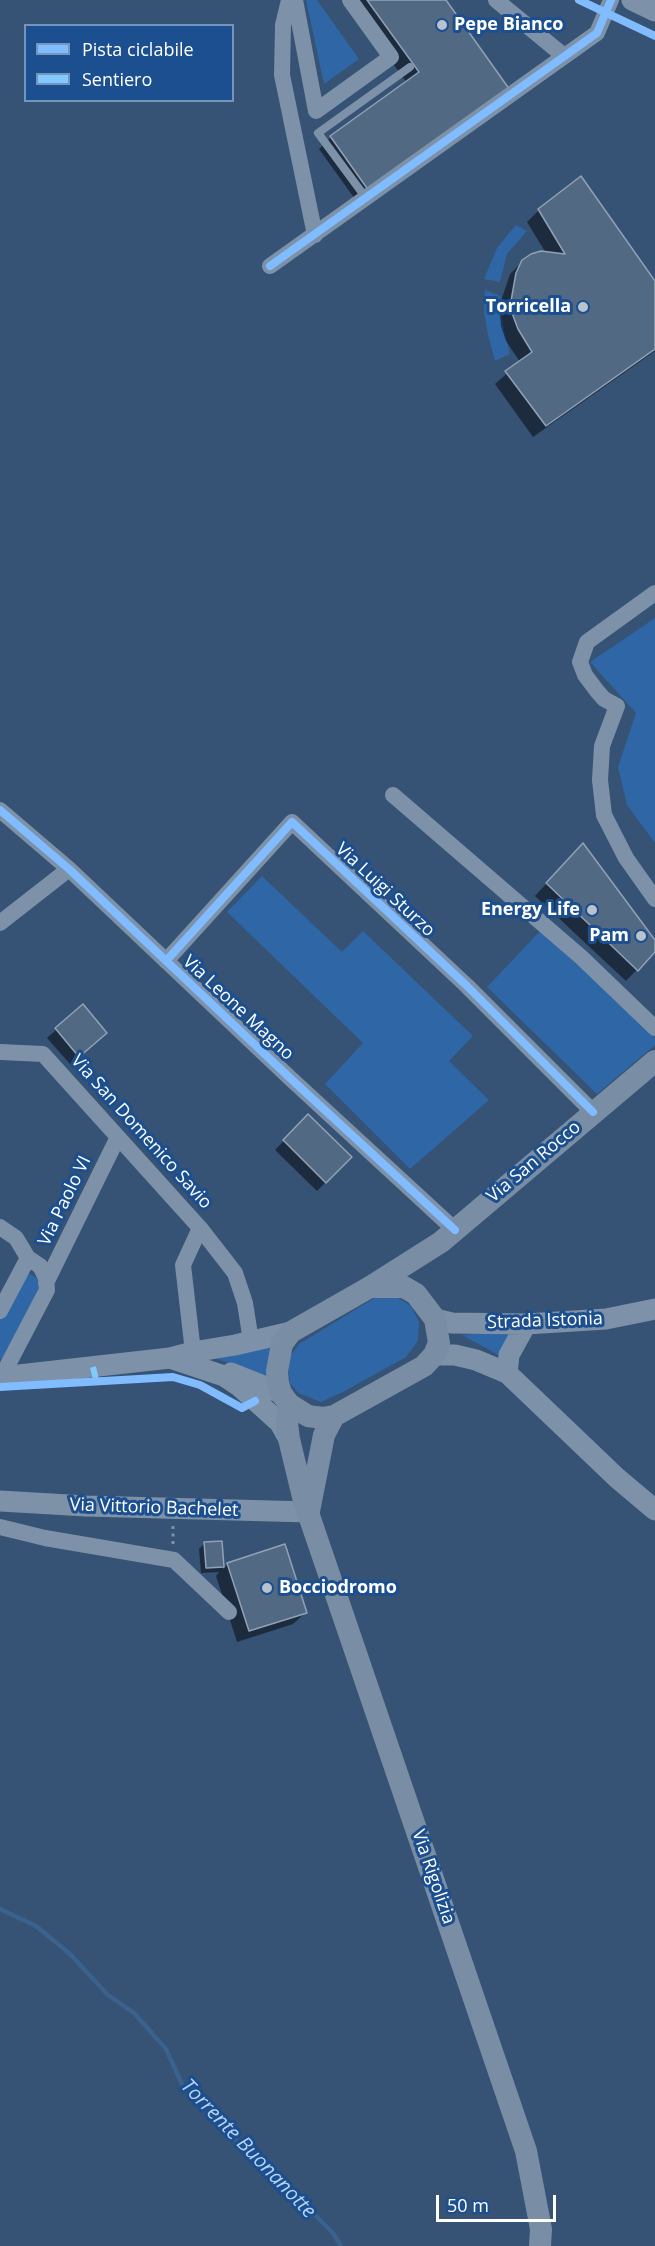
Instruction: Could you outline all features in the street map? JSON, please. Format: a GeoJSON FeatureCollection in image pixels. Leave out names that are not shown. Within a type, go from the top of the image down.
{"type":"FeatureCollection","features":[{"type":"Feature","properties":{"kind":"main road","name":"Via San Rocco"},"geometry":{"type":"LineString","coordinates":[[448,1236],[655,1061]]}},
{"type":"Feature","properties":{"kind":"main road"},"geometry":{"type":"LineString","coordinates":[[370,1287],[404,1287],[416,1294],[435,1319],[440,1343],[424,1366],[334,1416],[308,1416],[285,1399],[277,1371],[282,1344],[291,1332],[370,1287],[448,1236]]}},
{"type":"Feature","properties":{"kind":"main road"},"geometry":{"type":"LineString","coordinates":[[416,1294],[424,1270],[448,1236]]}},
{"type":"Feature","properties":{"kind":"main road","name":"Via Rigolizia"},"geometry":{"type":"LineString","coordinates":[[285,1399],[289,1439],[304,1501],[526,2151],[541,2229],[540,2246]]}},
{"type":"Feature","properties":{"kind":"main road"},"geometry":{"type":"LineString","coordinates":[[309,1512],[324,1435],[334,1416]]}},
{"type":"Feature","properties":{"kind":"street"},"geometry":{"type":"LineString","coordinates":[[289,0],[283,25],[282,75],[315,235]]}},
{"type":"Feature","properties":{"kind":"street"},"geometry":{"type":"LineString","coordinates":[[295,0],[316,111],[391,57],[350,0]]}},
{"type":"Feature","properties":{"kind":"street"},"geometry":{"type":"LineString","coordinates":[[496,0],[564,56]]}},
{"type":"Feature","properties":{"kind":"street"},"geometry":{"type":"LineString","coordinates":[[270,266],[597,33],[611,0]]}},
{"type":"Feature","properties":{"kind":"street"},"geometry":{"type":"LineString","coordinates":[[632,0],[655,11]]}},
{"type":"Feature","properties":{"kind":"street"},"geometry":{"type":"LineString","coordinates":[[655,593],[587,642],[580,662],[585,675],[597,691],[604,699],[617,706],[602,746],[600,780],[604,815],[626,858],[655,899]]}},
{"type":"Feature","properties":{"kind":"street"},"geometry":{"type":"LineString","coordinates":[[393,795],[581,957],[655,1028]]}},
{"type":"Feature","properties":{"kind":"street","name":"Via Leone Magno"},"geometry":{"type":"LineString","coordinates":[[0,810],[69,869],[166,961],[448,1236]]}},
{"type":"Feature","properties":{"kind":"street","name":"Via Luigi Sturzo"},"geometry":{"type":"LineString","coordinates":[[166,961],[292,822],[466,986],[593,1112]]}},
{"type":"Feature","properties":{"kind":"street"},"geometry":{"type":"LineString","coordinates":[[0,923],[69,869]]}},
{"type":"Feature","properties":{"kind":"street","name":"Via San Domenico Savio"},"geometry":{"type":"LineString","coordinates":[[0,1052],[43,1054],[200,1228],[183,1264],[193,1352]]}},
{"type":"Feature","properties":{"kind":"street","name":"Via Paolo VI"},"geometry":{"type":"LineString","coordinates":[[1,1377],[47,1290],[46,1283],[118,1137]]}},
{"type":"Feature","properties":{"kind":"street","name":"Via Paolo VI"},"geometry":{"type":"LineString","coordinates":[[0,1227],[16,1238],[28,1258],[0,1311]]}},
{"type":"Feature","properties":{"kind":"street"},"geometry":{"type":"LineString","coordinates":[[200,1228],[235,1273],[245,1303],[251,1341]]}},
{"type":"Feature","properties":{"kind":"street"},"geometry":{"type":"LineString","coordinates":[[28,1258],[40,1266],[46,1283]]}},
{"type":"Feature","properties":{"kind":"street","name":"Strada Istonia"},"geometry":{"type":"LineString","coordinates":[[435,1319],[452,1323],[526,1324],[606,1319],[655,1309]]}},
{"type":"Feature","properties":{"kind":"street"},"geometry":{"type":"LineString","coordinates":[[507,1373],[509,1355],[526,1324]]}},
{"type":"Feature","properties":{"kind":"street"},"geometry":{"type":"LineString","coordinates":[[1,1377],[170,1358],[291,1332]]}},
{"type":"Feature","properties":{"kind":"street"},"geometry":{"type":"LineString","coordinates":[[434,1354],[455,1355],[476,1360],[507,1373],[617,1478],[655,1510]]}},
{"type":"Feature","properties":{"kind":"street"},"geometry":{"type":"LineString","coordinates":[[170,1358],[212,1371],[239,1386],[280,1423],[289,1439]]}},
{"type":"Feature","properties":{"kind":"street"},"geometry":{"type":"LineString","coordinates":[[212,1371],[235,1374],[285,1399]]}},
{"type":"Feature","properties":{"kind":"street","name":"Via Vittorio Bachelet"},"geometry":{"type":"LineString","coordinates":[[0,1501],[172,1509],[309,1512]]}},
{"type":"Feature","properties":{"kind":"street"},"geometry":{"type":"LineString","coordinates":[[0,1527],[45,1538],[174,1560],[229,1612]]}},
{"type":"Feature","properties":{"kind":"lane"},"geometry":{"type":"LineString","coordinates":[[366,198],[318,133],[410,67]]}},
{"type":"Feature","properties":{"kind":"path"},"geometry":{"type":"LineString","coordinates":[[172,1509],[174,1560]]}},
{"type":"Feature","properties":{"kind":"shaded area"},"geometry":{"type":"Polygon","coordinates":[[[306,0],[317,0],[359,59],[324,84],[306,0]]]}},
{"type":"Feature","properties":{"kind":"shaded area"},"geometry":{"type":"Polygon","coordinates":[[[516,225],[527,231],[507,254],[500,282],[484,279],[497,248],[516,225]]]}},
{"type":"Feature","properties":{"kind":"shaded area"},"geometry":{"type":"Polygon","coordinates":[[[485,290],[500,296],[504,330],[510,354],[495,361],[484,312],[485,290]]]}},
{"type":"Feature","properties":{"kind":"shaded area"},"geometry":{"type":"Polygon","coordinates":[[[655,618],[655,843],[627,805],[618,767],[636,713],[590,662],[655,618]]]}},
{"type":"Feature","properties":{"kind":"shaded area"},"geometry":{"type":"Polygon","coordinates":[[[262,876],[342,952],[363,931],[473,1036],[449,1061],[489,1100],[410,1169],[325,1084],[363,1043],[227,912],[262,876]]]}},
{"type":"Feature","properties":{"kind":"shaded area"},"geometry":{"type":"Polygon","coordinates":[[[543,928],[655,1038],[655,1045],[597,1094],[487,987],[543,928]]]}},
{"type":"Feature","properties":{"kind":"shaded area"},"geometry":{"type":"Polygon","coordinates":[[[26,1272],[46,1283],[5,1361],[0,1359],[0,1319],[26,1272]]]}},
{"type":"Feature","properties":{"kind":"shaded area"},"geometry":{"type":"Polygon","coordinates":[[[395,1296],[411,1306],[419,1322],[418,1341],[406,1357],[321,1402],[298,1393],[290,1383],[287,1360],[299,1344],[376,1297],[395,1296]]]}},
{"type":"Feature","properties":{"kind":"shaded area"},"geometry":{"type":"Polygon","coordinates":[[[513,1330],[502,1357],[462,1335],[513,1330]]]}},
{"type":"Feature","properties":{"kind":"shaded area"},"geometry":{"type":"Polygon","coordinates":[[[272,1342],[268,1377],[209,1356],[272,1342]]]}},
{"type":"Feature","properties":{"kind":"building"},"geometry":{"type":"Polygon","coordinates":[[[367,0],[446,0],[510,90],[369,191],[330,136],[419,72],[367,0]]]}},
{"type":"Feature","properties":{"kind":"building","name":"Torricella"},"geometry":{"type":"Polygon","coordinates":[[[581,176],[655,281],[655,349],[546,426],[505,371],[532,352],[518,329],[512,313],[511,301],[516,273],[522,260],[541,251],[565,254],[538,209],[581,176]]]}},
{"type":"Feature","properties":{"kind":"building"},"geometry":{"type":"Polygon","coordinates":[[[583,843],[655,940],[655,952],[638,971],[546,883],[583,843]]]}},
{"type":"Feature","properties":{"kind":"building"},"geometry":{"type":"Polygon","coordinates":[[[83,1004],[107,1033],[79,1057],[55,1028],[83,1004]]]}},
{"type":"Feature","properties":{"kind":"building"},"geometry":{"type":"Polygon","coordinates":[[[308,1114],[352,1157],[326,1183],[283,1140],[308,1114]]]}},
{"type":"Feature","properties":{"kind":"building"},"geometry":{"type":"Polygon","coordinates":[[[222,1541],[224,1567],[206,1568],[204,1542],[222,1541]]]}},
{"type":"Feature","properties":{"kind":"building","name":"Bocciodromo"},"geometry":{"type":"Polygon","coordinates":[[[285,1544],[307,1613],[249,1631],[227,1563],[285,1544]]]}},
{"type":"Feature","properties":{"kind":"waterway","name":"Torrente Buonanotte"},"geometry":{"type":"LineString","coordinates":[[0,1909],[36,1926],[70,1954],[108,1995],[134,2013],[166,2049],[182,2084],[283,2189],[311,2211],[333,2233],[341,2246]]}},
{"type":"Feature","properties":{"kind":"marked path"},"geometry":{"type":"LineString","coordinates":[[93,1367],[96,1380]]}},
{"type":"Feature","properties":{"kind":"cycle path"},"geometry":{"type":"LineString","coordinates":[[579,0],[655,36]]}},
{"type":"Feature","properties":{"kind":"cycle path"},"geometry":{"type":"LineString","coordinates":[[270,266],[597,33],[611,0]]}},
{"type":"Feature","properties":{"kind":"cycle path"},"geometry":{"type":"LineString","coordinates":[[0,810],[69,869],[455,1230]]}},
{"type":"Feature","properties":{"kind":"cycle path"},"geometry":{"type":"LineString","coordinates":[[166,961],[292,822],[467,986],[593,1112]]}},
{"type":"Feature","properties":{"kind":"cycle path"},"geometry":{"type":"LineString","coordinates":[[0,1387],[173,1377],[200,1385],[242,1408],[255,1401]]}},
{"type":"Feature","properties":{"kind":"place","name":"Pepe Bianco"},"geometry":{"type":"Point","coordinates":[442,25]}},
{"type":"Feature","properties":{"kind":"place","name":"Torricella"},"geometry":{"type":"Point","coordinates":[583,307]}},
{"type":"Feature","properties":{"kind":"place","name":"Energy Life"},"geometry":{"type":"Point","coordinates":[592,910]}},
{"type":"Feature","properties":{"kind":"place","name":"Pam"},"geometry":{"type":"Point","coordinates":[641,936]}},
{"type":"Feature","properties":{"kind":"place","name":"Bocciodromo"},"geometry":{"type":"Point","coordinates":[267,1588]}}]}
